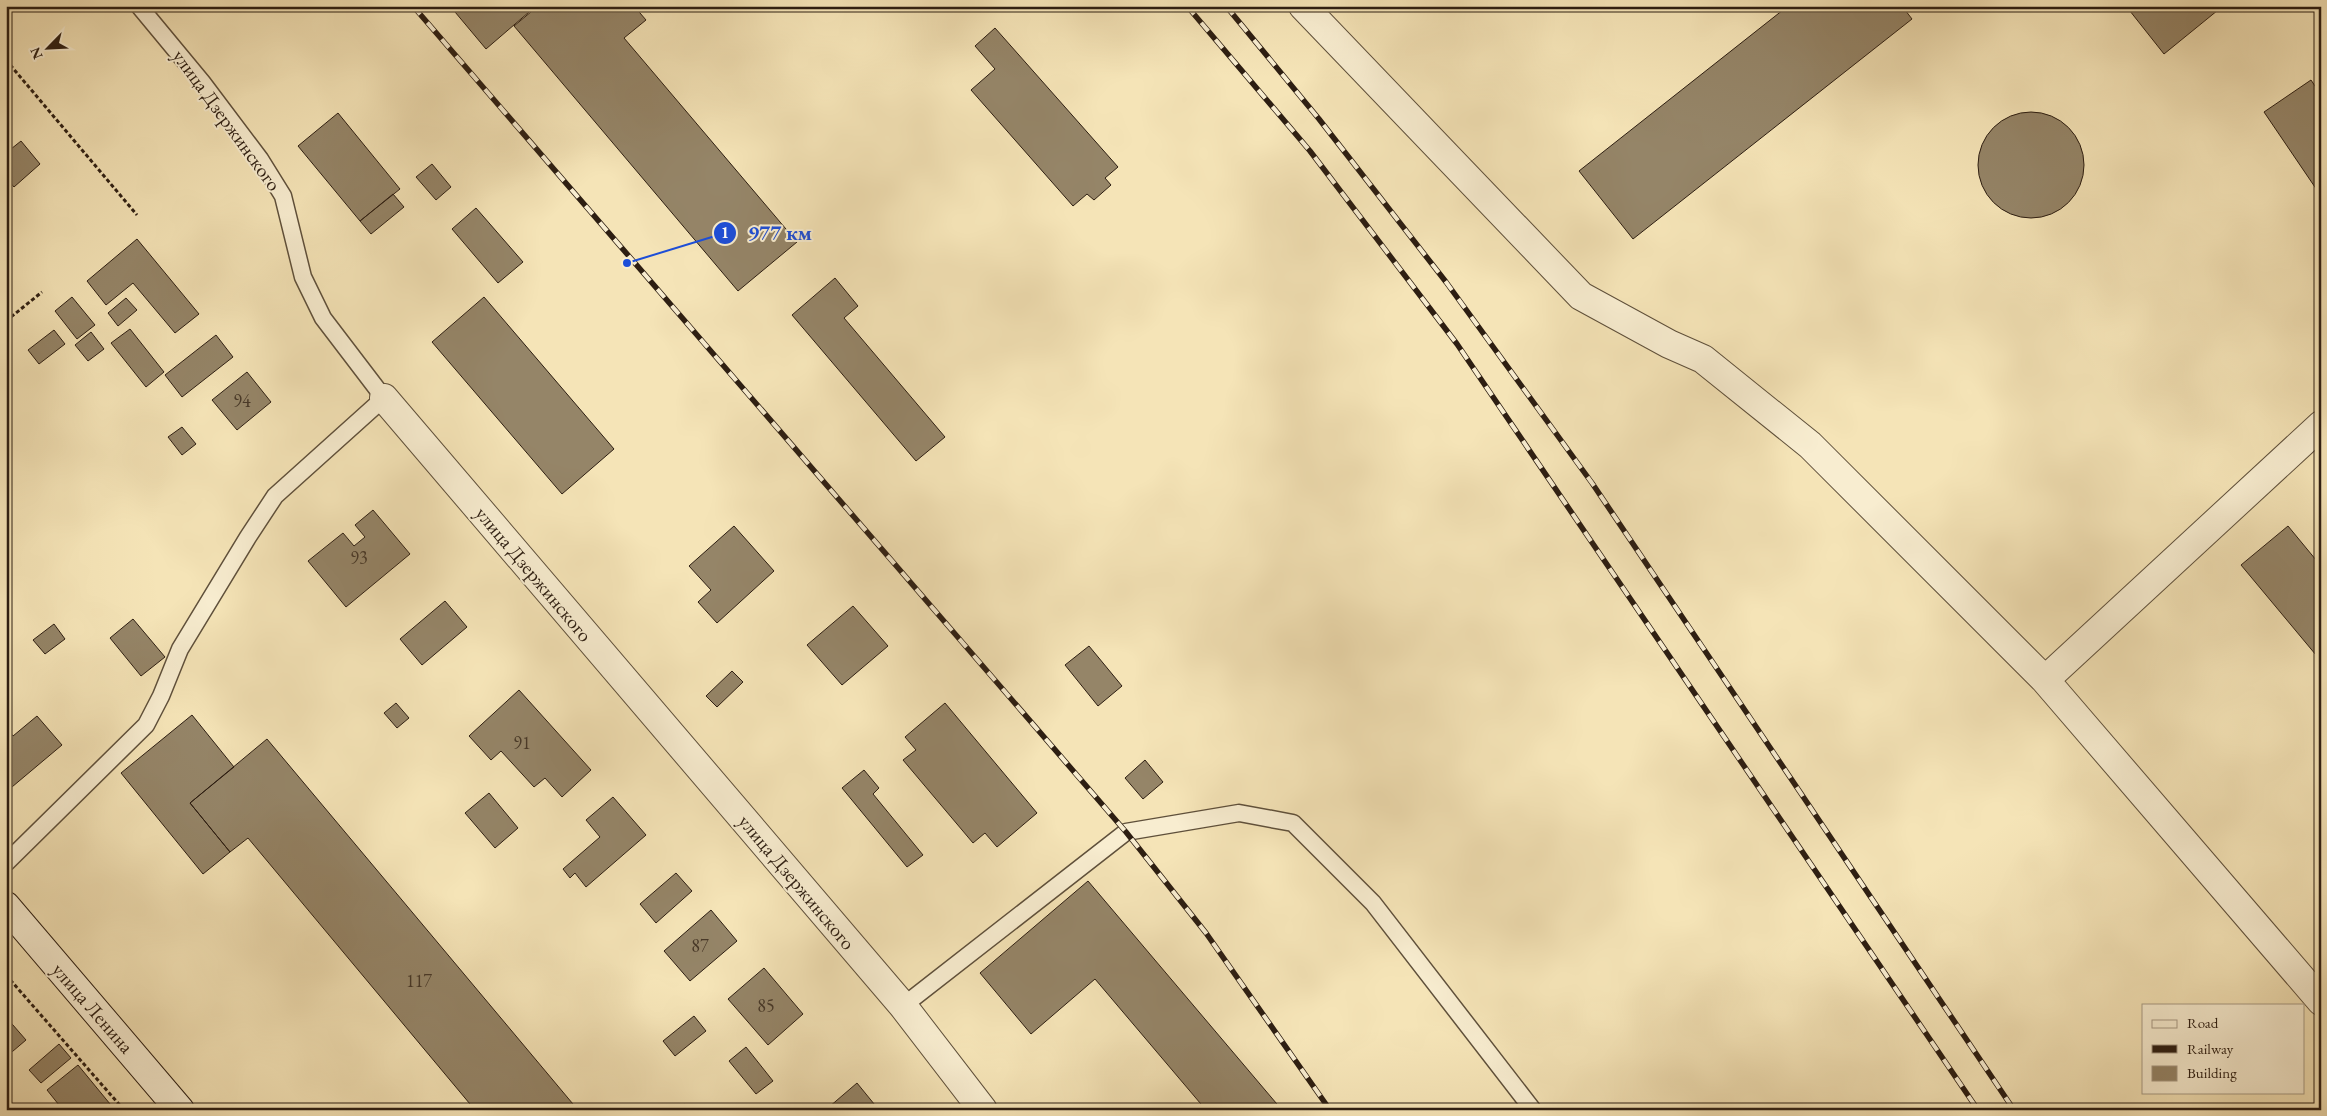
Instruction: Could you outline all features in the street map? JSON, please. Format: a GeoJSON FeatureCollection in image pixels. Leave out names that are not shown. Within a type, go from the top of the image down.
{"type":"FeatureCollection","features":[{"type":"Feature","properties":{"kind":"street"},"geometry":{"type":"LineString","coordinates":[[1303,6],[1581,296],[1669,344],[1703,359],[1810,445],[2045,680],[2321,1001]]}},
{"type":"Feature","properties":{"kind":"street","name":"улица Дзержинского"},"geometry":{"type":"LineString","coordinates":[[384,398],[903,1006],[983,1110]]}},
{"type":"Feature","properties":{"kind":"street"},"geometry":{"type":"LineString","coordinates":[[2045,680],[2321,425]]}},
{"type":"Feature","properties":{"kind":"street","name":"улица Ленина"},"geometry":{"type":"LineString","coordinates":[[6,906],[180,1110]]}},
{"type":"Feature","properties":{"kind":"lane","name":"улица Дзержинского"},"geometry":{"type":"LineString","coordinates":[[139,6],[202,82],[264,166],[283,196],[303,277],[322,318],[384,398]]}},
{"type":"Feature","properties":{"kind":"lane"},"geometry":{"type":"LineString","coordinates":[[6,863],[146,725],[161,696],[180,649],[248,536],[275,496],[384,398]]}},
{"type":"Feature","properties":{"kind":"lane"},"geometry":{"type":"LineString","coordinates":[[903,1006],[1126,832],[1239,813],[1294,823],[1373,903],[1533,1110]]}},
{"type":"Feature","properties":{"kind":"path"},"geometry":{"type":"LineString","coordinates":[[6,60],[138,216]]}},
{"type":"Feature","properties":{"kind":"path"},"geometry":{"type":"LineString","coordinates":[[6,321],[42,292]]}},
{"type":"Feature","properties":{"kind":"path"},"geometry":{"type":"LineString","coordinates":[[6,975],[124,1110]]}},
{"type":"Feature","properties":{"kind":"building"},"geometry":{"type":"Polygon","coordinates":[[[450,6],[536,6],[486,49],[450,6]]]}},
{"type":"Feature","properties":{"kind":"building"},"geometry":{"type":"Polygon","coordinates":[[[538,6],[634,6],[646,20],[624,38],[797,242],[738,291],[514,26],[538,6]]]}},
{"type":"Feature","properties":{"kind":"building"},"geometry":{"type":"Polygon","coordinates":[[[1788,6],[1902,6],[1912,19],[1633,239],[1579,171],[1788,6]]]}},
{"type":"Feature","properties":{"kind":"building"},"geometry":{"type":"Polygon","coordinates":[[[2126,6],[2223,6],[2164,54],[2126,6]]]}},
{"type":"Feature","properties":{"kind":"building"},"geometry":{"type":"Polygon","coordinates":[[[995,28],[1118,167],[1105,178],[1111,185],[1094,200],[1087,194],[1073,206],[971,90],[995,69],[975,46],[995,28]]]}},
{"type":"Feature","properties":{"kind":"building"},"geometry":{"type":"Polygon","coordinates":[[[2311,80],[2321,95],[2321,196],[2264,112],[2311,80]]]}},
{"type":"Feature","properties":{"kind":"building"},"geometry":{"type":"Polygon","coordinates":[[[2031,112],[2051,116],[2069,127],[2080,145],[2084,165],[2080,185],[2069,203],[2051,214],[2031,218],[2011,214],[1993,203],[1982,185],[1978,165],[1982,145],[1993,127],[2011,116],[2031,112]]]}},
{"type":"Feature","properties":{"kind":"building"},"geometry":{"type":"Polygon","coordinates":[[[338,113],[400,189],[360,221],[298,146],[338,113]]]}},
{"type":"Feature","properties":{"kind":"building"},"geometry":{"type":"Polygon","coordinates":[[[21,141],[40,164],[14,187],[6,178],[6,153],[21,141]]]}},
{"type":"Feature","properties":{"kind":"building"},"geometry":{"type":"Polygon","coordinates":[[[432,164],[451,187],[436,200],[416,177],[432,164]]]}},
{"type":"Feature","properties":{"kind":"building"},"geometry":{"type":"Polygon","coordinates":[[[393,194],[404,207],[371,234],[360,221],[393,194]]]}},
{"type":"Feature","properties":{"kind":"building"},"geometry":{"type":"Polygon","coordinates":[[[476,208],[523,262],[498,283],[452,229],[476,208]]]}},
{"type":"Feature","properties":{"kind":"building"},"geometry":{"type":"Polygon","coordinates":[[[137,239],[199,314],[175,333],[133,283],[106,305],[87,281],[137,239]]]}},
{"type":"Feature","properties":{"kind":"building"},"geometry":{"type":"Polygon","coordinates":[[[835,278],[858,306],[844,318],[945,437],[916,461],[792,315],[835,278]]]}},
{"type":"Feature","properties":{"kind":"building"},"geometry":{"type":"Polygon","coordinates":[[[72,297],[95,325],[77,339],[55,311],[72,297]]]}},
{"type":"Feature","properties":{"kind":"building"},"geometry":{"type":"Polygon","coordinates":[[[484,297],[614,449],[562,494],[432,342],[484,297]]]}},
{"type":"Feature","properties":{"kind":"building"},"geometry":{"type":"Polygon","coordinates":[[[126,298],[137,310],[118,326],[108,313],[126,298]]]}},
{"type":"Feature","properties":{"kind":"building"},"geometry":{"type":"Polygon","coordinates":[[[130,329],[164,372],[146,387],[111,343],[130,329]]]}},
{"type":"Feature","properties":{"kind":"building"},"geometry":{"type":"Polygon","coordinates":[[[54,330],[65,344],[39,364],[28,350],[54,330]]]}},
{"type":"Feature","properties":{"kind":"building"},"geometry":{"type":"Polygon","coordinates":[[[91,332],[104,349],[88,361],[75,345],[91,332]]]}},
{"type":"Feature","properties":{"kind":"building"},"geometry":{"type":"Polygon","coordinates":[[[216,335],[233,357],[182,397],[165,375],[216,335]]]}},
{"type":"Feature","properties":{"kind":"building"},"geometry":{"type":"Polygon","coordinates":[[[247,372],[271,402],[237,430],[212,400],[247,372]]]}},
{"type":"Feature","properties":{"kind":"building"},"geometry":{"type":"Polygon","coordinates":[[[182,427],[196,444],[182,455],[168,437],[182,427]]]}},
{"type":"Feature","properties":{"kind":"building"},"geometry":{"type":"Polygon","coordinates":[[[373,510],[410,554],[346,607],[308,561],[343,533],[354,546],[365,537],[355,525],[373,510]]]}},
{"type":"Feature","properties":{"kind":"building"},"geometry":{"type":"Polygon","coordinates":[[[734,526],[774,571],[717,623],[698,602],[711,590],[689,566],[734,526]]]}},
{"type":"Feature","properties":{"kind":"building"},"geometry":{"type":"Polygon","coordinates":[[[2288,526],[2321,566],[2321,661],[2241,565],[2288,526]]]}},
{"type":"Feature","properties":{"kind":"building"},"geometry":{"type":"Polygon","coordinates":[[[445,601],[467,627],[422,665],[400,639],[445,601]]]}},
{"type":"Feature","properties":{"kind":"building"},"geometry":{"type":"Polygon","coordinates":[[[853,606],[888,646],[842,685],[807,645],[853,606]]]}},
{"type":"Feature","properties":{"kind":"building"},"geometry":{"type":"Polygon","coordinates":[[[133,619],[165,657],[141,676],[110,638],[133,619]]]}},
{"type":"Feature","properties":{"kind":"building"},"geometry":{"type":"Polygon","coordinates":[[[54,624],[65,639],[45,654],[33,640],[54,624]]]}},
{"type":"Feature","properties":{"kind":"building"},"geometry":{"type":"Polygon","coordinates":[[[1089,646],[1122,686],[1098,706],[1065,665],[1089,646]]]}},
{"type":"Feature","properties":{"kind":"building"},"geometry":{"type":"Polygon","coordinates":[[[732,671],[743,682],[717,707],[706,696],[732,671]]]}},
{"type":"Feature","properties":{"kind":"building"},"geometry":{"type":"Polygon","coordinates":[[[519,690],[591,770],[562,797],[545,778],[534,787],[501,751],[491,760],[469,736],[519,690]]]}},
{"type":"Feature","properties":{"kind":"building"},"geometry":{"type":"Polygon","coordinates":[[[396,703],[409,718],[397,728],[384,713],[396,703]]]}},
{"type":"Feature","properties":{"kind":"building"},"geometry":{"type":"Polygon","coordinates":[[[945,703],[1037,813],[997,847],[985,833],[973,843],[903,760],[916,750],[905,737],[945,703]]]}},
{"type":"Feature","properties":{"kind":"building"},"geometry":{"type":"Polygon","coordinates":[[[192,715],[234,767],[190,803],[230,852],[203,874],[121,773],[192,715]]]}},
{"type":"Feature","properties":{"kind":"building"},"geometry":{"type":"Polygon","coordinates":[[[37,716],[62,745],[6,792],[6,727],[13,736],[37,716]]]}},
{"type":"Feature","properties":{"kind":"building"},"geometry":{"type":"Polygon","coordinates":[[[267,739],[578,1110],[475,1110],[248,838],[230,852],[190,803],[267,739]]]}},
{"type":"Feature","properties":{"kind":"building"},"geometry":{"type":"Polygon","coordinates":[[[1145,760],[1163,782],[1143,799],[1125,778],[1145,760]]]}},
{"type":"Feature","properties":{"kind":"building"},"geometry":{"type":"Polygon","coordinates":[[[864,770],[879,788],[873,794],[923,855],[907,867],[842,788],[864,770]]]}},
{"type":"Feature","properties":{"kind":"building"},"geometry":{"type":"Polygon","coordinates":[[[489,793],[518,828],[495,848],[465,813],[489,793]]]}},
{"type":"Feature","properties":{"kind":"building"},"geometry":{"type":"Polygon","coordinates":[[[613,797],[646,835],[586,887],[575,873],[570,878],[563,869],[600,837],[586,820],[613,797]]]}},
{"type":"Feature","properties":{"kind":"building"},"geometry":{"type":"Polygon","coordinates":[[[676,873],[692,891],[656,923],[640,904],[676,873]]]}},
{"type":"Feature","properties":{"kind":"building"},"geometry":{"type":"Polygon","coordinates":[[[1088,881],[1282,1110],[1206,1110],[1095,979],[1031,1034],[980,973],[1088,881]]]}},
{"type":"Feature","properties":{"kind":"building"},"geometry":{"type":"Polygon","coordinates":[[[711,910],[737,941],[690,981],[664,951],[711,910]]]}},
{"type":"Feature","properties":{"kind":"building"},"geometry":{"type":"Polygon","coordinates":[[[764,968],[803,1014],[768,1045],[728,999],[764,968]]]}},
{"type":"Feature","properties":{"kind":"building"},"geometry":{"type":"Polygon","coordinates":[[[694,1016],[706,1031],[675,1056],[663,1041],[694,1016]]]}},
{"type":"Feature","properties":{"kind":"building"},"geometry":{"type":"Polygon","coordinates":[[[6,1017],[26,1040],[6,1057],[6,1017]]]}},
{"type":"Feature","properties":{"kind":"building"},"geometry":{"type":"Polygon","coordinates":[[[59,1044],[71,1058],[41,1083],[29,1070],[59,1044]]]}},
{"type":"Feature","properties":{"kind":"building"},"geometry":{"type":"Polygon","coordinates":[[[746,1047],[773,1081],[756,1094],[729,1061],[746,1047]]]}},
{"type":"Feature","properties":{"kind":"building"},"geometry":{"type":"Polygon","coordinates":[[[78,1065],[115,1110],[53,1110],[59,1105],[47,1090],[78,1065]]]}},
{"type":"Feature","properties":{"kind":"building"},"geometry":{"type":"Polygon","coordinates":[[[857,1083],[879,1110],[832,1110],[829,1107],[857,1083]]]}},
{"type":"Feature","properties":{"kind":"building"},"geometry":{"type":"Polygon","coordinates":[[[685,1104],[689,1110],[678,1110],[685,1104]]]}},
{"type":"Feature","properties":{"kind":"railway"},"geometry":{"type":"LineString","coordinates":[[413,6],[1126,832],[1206,933],[1330,1110]]}},
{"type":"Feature","properties":{"kind":"railway"},"geometry":{"type":"LineString","coordinates":[[1187,6],[1310,151],[1457,344],[1978,1110]]}},
{"type":"Feature","properties":{"kind":"railway"},"geometry":{"type":"LineString","coordinates":[[1226,6],[1319,119],[1446,282],[1592,483],[2014,1110]]}},
{"type":"Feature","properties":{"kind":"place","name":"977 км"},"geometry":{"type":"Point","coordinates":[627,263]}}]}
